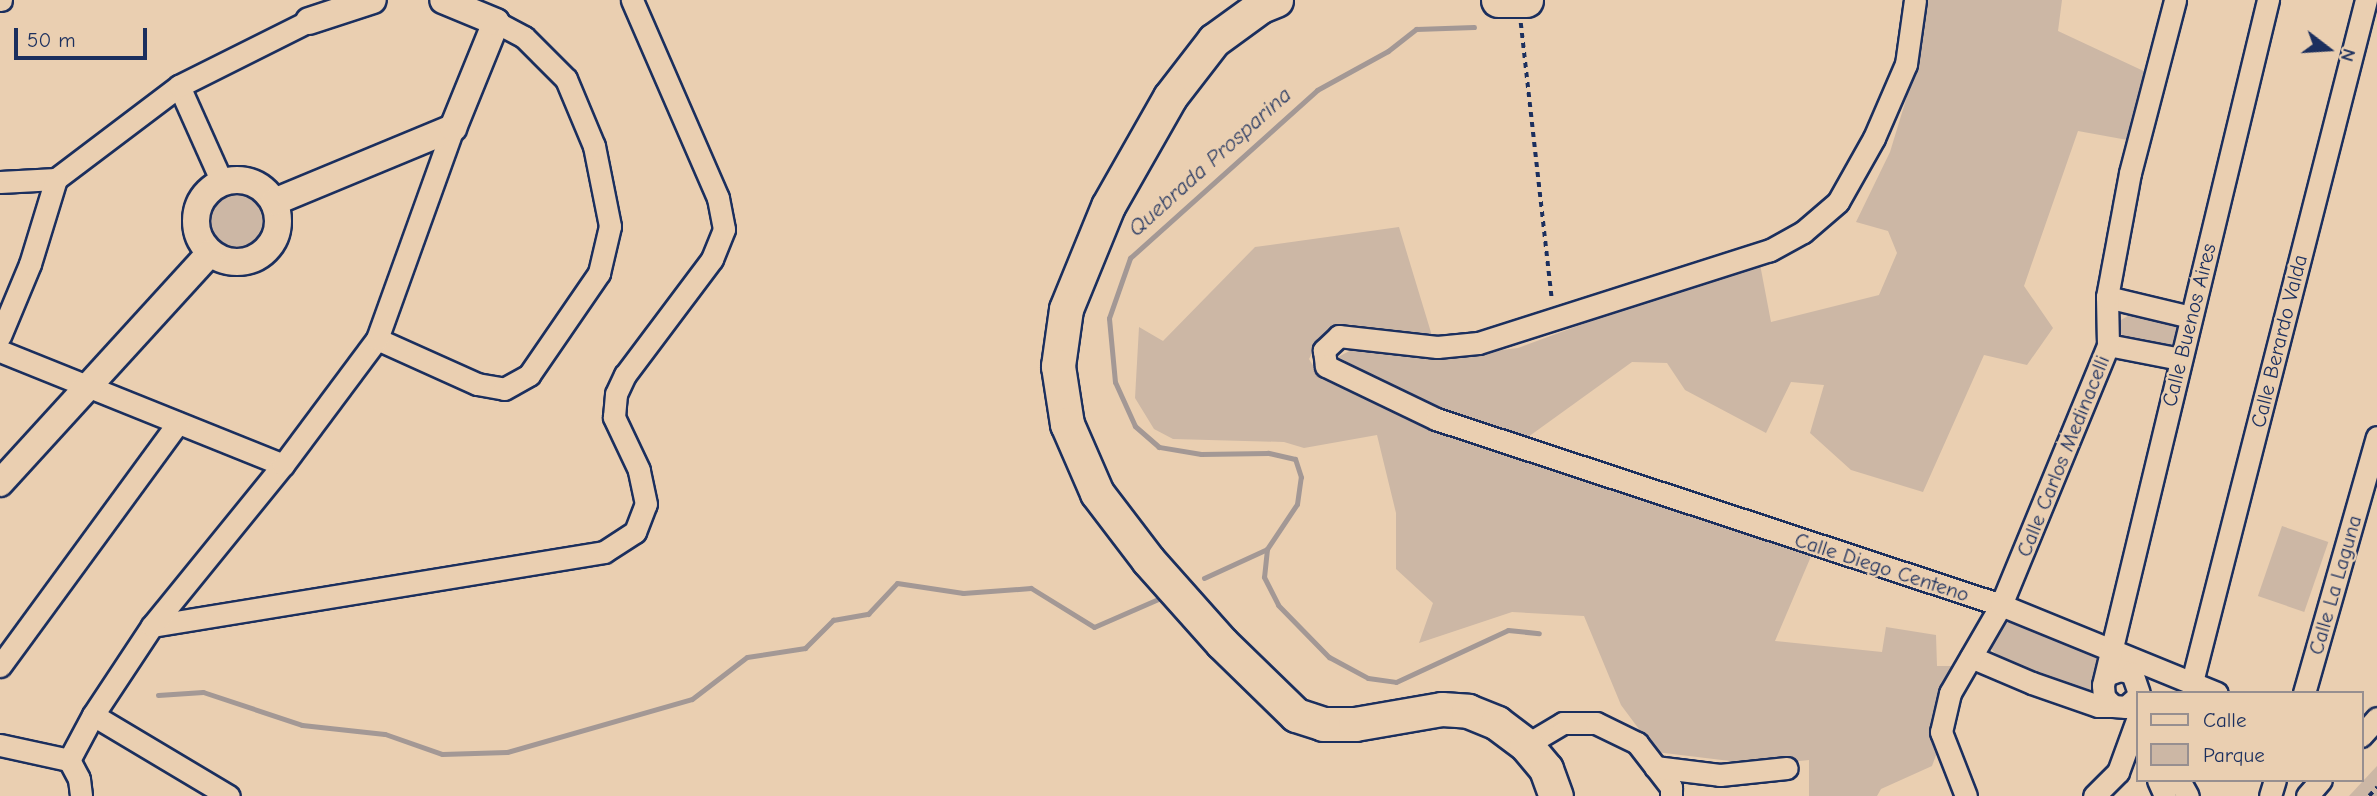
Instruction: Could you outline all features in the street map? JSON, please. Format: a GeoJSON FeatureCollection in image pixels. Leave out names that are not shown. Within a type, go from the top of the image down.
{"type":"FeatureCollection","features":[{"type":"Feature","properties":{"kind":"main road"},"geometry":{"type":"LineString","coordinates":[[1276,0],[1214,40],[1170,97],[1108,206],[1066,309],[1058,366],[1067,424],[1097,493],[1148,560],[1222,643],[1296,715],[1323,724],[1354,724],[1442,709],[1468,711],[1497,723],[1526,745],[1546,769],[1556,796]]}},
{"type":"Feature","properties":{"kind":"street"},"geometry":{"type":"LineString","coordinates":[[0,182],[56,179],[179,86],[313,10],[373,0]]}},
{"type":"Feature","properties":{"kind":"street"},"geometry":{"type":"LineString","coordinates":[[377,339],[477,384],[504,389],[529,375],[599,272],[610,226],[594,146],[566,79],[524,37],[443,0]]}},
{"type":"Feature","properties":{"kind":"street"},"geometry":{"type":"LineString","coordinates":[[152,626],[604,552],[635,532],[646,504],[639,470],[614,417],[616,394],[625,375],[712,259],[723,229],[718,198],[632,0]]}},
{"type":"Feature","properties":{"kind":"street"},"geometry":{"type":"LineString","coordinates":[[1558,318],[1654,284],[1770,250],[1803,232],[1838,202],[1874,138],[1906,64],[1916,21],[1915,0]]}},
{"type":"Feature","properties":{"kind":"street","name":"Calle Carlos Medinacelli"},"geometry":{"type":"LineString","coordinates":[[1966,796],[1941,732],[1950,693],[2001,605],[2108,345],[2108,297],[2130,173],[2175,0]]}},
{"type":"Feature","properties":{"kind":"street","name":"Calle Buenos Aires"},"geometry":{"type":"LineString","coordinates":[[2103,685],[2268,0]]}},
{"type":"Feature","properties":{"kind":"street","name":"Calle Berardo Valda"},"geometry":{"type":"LineString","coordinates":[[2192,682],[2366,0]]}},
{"type":"Feature","properties":{"kind":"street"},"geometry":{"type":"LineString","coordinates":[[69,760],[93,715],[152,626],[283,465],[377,339],[453,128],[496,22]]}},
{"type":"Feature","properties":{"kind":"street"},"geometry":{"type":"LineString","coordinates":[[179,86],[222,182]]}},
{"type":"Feature","properties":{"kind":"street"},"geometry":{"type":"LineString","coordinates":[[274,201],[453,128]]}},
{"type":"Feature","properties":{"kind":"street"},"geometry":{"type":"LineString","coordinates":[[0,337],[30,264],[56,179]]}},
{"type":"Feature","properties":{"kind":"street"},"geometry":{"type":"LineString","coordinates":[[246,180],[274,201],[277,229],[262,253],[236,262],[210,253],[201,242],[196,214],[201,200],[222,182],[246,180]]}},
{"type":"Feature","properties":{"kind":"street"},"geometry":{"type":"LineString","coordinates":[[0,483],[210,253]]}},
{"type":"Feature","properties":{"kind":"street"},"geometry":{"type":"LineString","coordinates":[[2108,297],[2191,317]]}},
{"type":"Feature","properties":{"kind":"street","name":"Calle Diego Centeno"},"geometry":{"type":"LineString","coordinates":[[1558,318],[1478,343],[1437,347],[1339,336],[1324,350],[1325,366],[1436,419],[1543,452],[2001,605],[2212,691]]}},
{"type":"Feature","properties":{"kind":"street"},"geometry":{"type":"LineString","coordinates":[[2108,345],[2180,359]]}},
{"type":"Feature","properties":{"kind":"street"},"geometry":{"type":"LineString","coordinates":[[0,351],[91,385],[283,465]]}},
{"type":"Feature","properties":{"kind":"street"},"geometry":{"type":"LineString","coordinates":[[0,666],[178,423]]}},
{"type":"Feature","properties":{"kind":"street","name":"Calle La Laguna"},"geometry":{"type":"LineString","coordinates":[[2305,691],[2377,437]]}},
{"type":"Feature","properties":{"kind":"street"},"geometry":{"type":"LineString","coordinates":[[2094,796],[2118,772],[2133,706],[2110,650]]}},
{"type":"Feature","properties":{"kind":"street"},"geometry":{"type":"LineString","coordinates":[[1971,657],[2032,683],[2098,706],[2133,706]]}},
{"type":"Feature","properties":{"kind":"street"},"geometry":{"type":"LineString","coordinates":[[2142,691],[2155,668]]}},
{"type":"Feature","properties":{"kind":"street"},"geometry":{"type":"LineString","coordinates":[[2115,671],[2133,706],[2104,697],[2103,685],[2115,671]]}},
{"type":"Feature","properties":{"kind":"street"},"geometry":{"type":"LineString","coordinates":[[93,715],[229,796]]}},
{"type":"Feature","properties":{"kind":"street"},"geometry":{"type":"LineString","coordinates":[[2363,734],[2377,718]]}},
{"type":"Feature","properties":{"kind":"street"},"geometry":{"type":"LineString","coordinates":[[1526,745],[1563,723],[1596,723],[1637,743],[1671,787],[1671,796]]}},
{"type":"Feature","properties":{"kind":"street"},"geometry":{"type":"LineString","coordinates":[[0,745],[69,760],[79,779],[81,796]]}},
{"type":"Feature","properties":{"kind":"street"},"geometry":{"type":"LineString","coordinates":[[1656,767],[1720,775],[1787,768]]}},
{"type":"Feature","properties":{"kind":"street"},"geometry":{"type":"LineString","coordinates":[[2307,796],[2319,782]]}},
{"type":"Feature","properties":{"kind":"path"},"geometry":{"type":"LineString","coordinates":[[1515,7],[1536,126],[1540,214],[1550,293],[1558,318]]}},
{"type":"Feature","properties":{"kind":"path"},"geometry":{"type":"LineString","coordinates":[[2369,796],[2377,787]]}},
{"type":"Feature","properties":{"kind":"green space"},"geometry":{"type":"Polygon","coordinates":[[[1924,0],[2062,0],[2058,31],[2150,74],[2133,141],[2078,131],[2024,286],[2053,328],[2027,365],[1984,355],[1923,492],[1851,470],[1810,433],[1824,385],[1791,382],[1766,433],[1685,390],[1667,363],[1632,362],[1528,437],[1437,410],[1338,357],[1365,343],[1441,358],[1518,348],[1759,259],[1771,322],[1879,295],[1897,253],[1888,231],[1856,222],[1890,152],[1922,47],[1924,0]]]}},
{"type":"Feature","properties":{"kind":"green space"},"geometry":{"type":"Polygon","coordinates":[[[230,194],[242,194],[257,202],[265,217],[265,229],[257,244],[242,252],[230,252],[215,244],[207,229],[207,217],[215,202],[230,194]]]}},
{"type":"Feature","properties":{"kind":"green space"},"geometry":{"type":"Polygon","coordinates":[[[1399,227],[1433,339],[1347,324],[1320,339],[1309,359],[1321,379],[1422,423],[1812,554],[1775,641],[1882,652],[1886,627],[1936,635],[1937,666],[1969,666],[1932,766],[1881,789],[1877,796],[1809,796],[1809,760],[1763,765],[1656,752],[1621,705],[1584,616],[1512,612],[1419,643],[1433,603],[1396,569],[1396,513],[1377,435],[1304,448],[1284,442],[1173,439],[1154,429],[1135,398],[1139,327],[1163,341],[1255,247],[1399,227]]]}},
{"type":"Feature","properties":{"kind":"green space"},"geometry":{"type":"Polygon","coordinates":[[[2133,313],[2178,322],[2179,339],[2172,345],[2123,336],[2118,330],[2121,320],[2133,313]]]}},
{"type":"Feature","properties":{"kind":"green space"},"geometry":{"type":"Polygon","coordinates":[[[2282,526],[2328,542],[2304,612],[2258,596],[2282,526]]]}},
{"type":"Feature","properties":{"kind":"green space"},"geometry":{"type":"Polygon","coordinates":[[[2008,622],[2099,658],[2090,693],[2005,663],[1992,650],[1992,636],[2008,622]]]}},
{"type":"Feature","properties":{"kind":"green space"},"geometry":{"type":"Polygon","coordinates":[[[2377,766],[2377,796],[2349,796],[2363,782],[2377,766]]]}},
{"type":"Feature","properties":{"kind":"waterway","name":"Quebrada Prosparina"},"geometry":{"type":"LineString","coordinates":[[1204,578],[1267,549],[1297,504],[1301,477],[1295,459],[1268,453],[1201,454],[1159,447],[1135,426],[1115,382],[1109,318],[1130,258],[1317,90],[1388,51],[1416,29],[1474,27]]}},
{"type":"Feature","properties":{"kind":"waterway"},"geometry":{"type":"LineString","coordinates":[[1267,549],[1264,577],[1278,605],[1329,657],[1368,678],[1396,682],[1508,630],[1539,633]]}},
{"type":"Feature","properties":{"kind":"waterway","name":"Quebrada Prosparina"},"geometry":{"type":"LineString","coordinates":[[158,695],[203,692],[302,725],[385,734],[442,754],[507,752],[692,699],[747,657],[805,648],[833,620],[868,614],[897,583],[963,593],[1031,588],[1094,627],[1165,596]]}}]}
